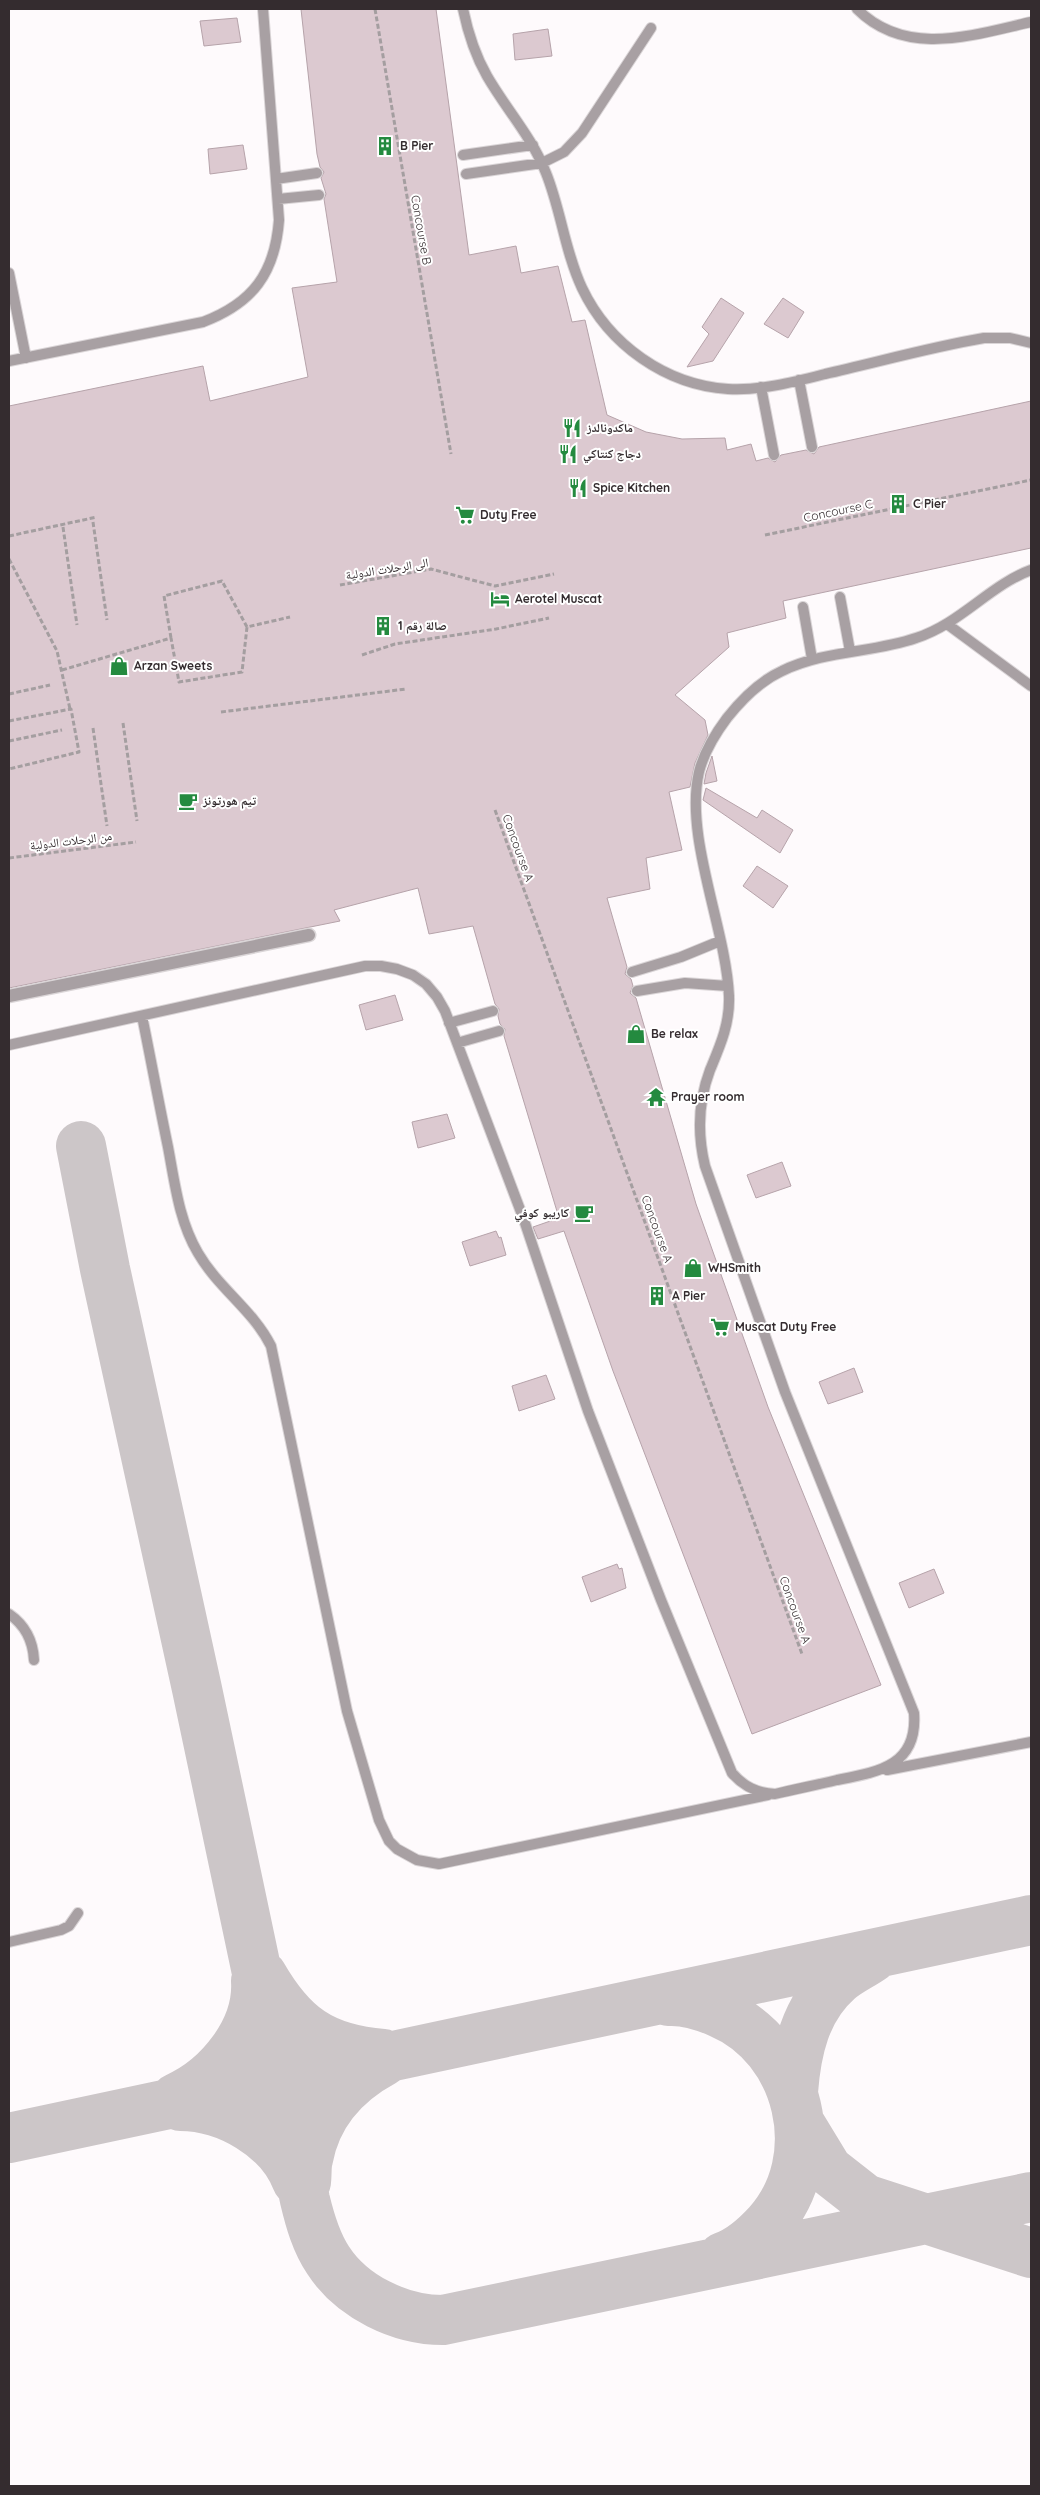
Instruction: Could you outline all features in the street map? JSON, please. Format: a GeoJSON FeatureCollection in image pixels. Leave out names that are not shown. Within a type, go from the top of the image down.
{"type":"FeatureCollection","features":[{"type":"Feature","properties":{"kind":"street"},"geometry":{"type":"LineString","coordinates":[[9,996],[309,936]]}},
{"type":"Feature","properties":{"kind":"lane"},"geometry":{"type":"LineString","coordinates":[[9,361],[203,322],[224,314],[243,301],[259,284],[270,264],[277,242],[278,199],[263,9]]}},
{"type":"Feature","properties":{"kind":"lane"},"geometry":{"type":"LineString","coordinates":[[463,9],[475,53],[488,77],[533,145],[542,163],[555,195],[574,269],[582,288],[605,324],[619,340],[653,366],[690,382],[729,389],[761,387],[799,380],[984,338],[1010,338],[1031,343]]}},
{"type":"Feature","properties":{"kind":"lane"},"geometry":{"type":"LineString","coordinates":[[857,9],[881,27],[920,39],[948,40],[1031,22]]}},
{"type":"Feature","properties":{"kind":"lane"},"geometry":{"type":"LineString","coordinates":[[466,174],[542,163],[564,152],[582,133],[651,28]]}},
{"type":"Feature","properties":{"kind":"lane"},"geometry":{"type":"LineString","coordinates":[[463,155],[533,145]]}},
{"type":"Feature","properties":{"kind":"lane"},"geometry":{"type":"LineString","coordinates":[[276,179],[318,173]]}},
{"type":"Feature","properties":{"kind":"lane"},"geometry":{"type":"LineString","coordinates":[[278,199],[319,195]]}},
{"type":"Feature","properties":{"kind":"lane"},"geometry":{"type":"LineString","coordinates":[[9,273],[26,358]]}},
{"type":"Feature","properties":{"kind":"lane"},"geometry":{"type":"LineString","coordinates":[[799,380],[812,447]]}},
{"type":"Feature","properties":{"kind":"lane"},"geometry":{"type":"LineString","coordinates":[[761,387],[774,456]]}},
{"type":"Feature","properties":{"kind":"lane"},"geometry":{"type":"LineString","coordinates":[[876,1772],[898,1760],[907,1750],[913,1738],[914,1713],[785,1392],[705,1166],[700,1147],[700,1108],[704,1089],[721,1047],[727,1023],[728,986],[697,817],[697,786],[704,757],[719,729],[736,706],[757,686],[782,671],[812,659],[915,639],[947,624],[1016,577],[1031,570]]}},
{"type":"Feature","properties":{"kind":"lane"},"geometry":{"type":"LineString","coordinates":[[840,597],[850,651]]}},
{"type":"Feature","properties":{"kind":"lane"},"geometry":{"type":"LineString","coordinates":[[803,607],[812,659]]}},
{"type":"Feature","properties":{"kind":"lane"},"geometry":{"type":"LineString","coordinates":[[947,624],[1031,686]]}},
{"type":"Feature","properties":{"kind":"lane"},"geometry":{"type":"LineString","coordinates":[[632,972],[681,958],[720,941]]}},
{"type":"Feature","properties":{"kind":"lane"},"geometry":{"type":"LineString","coordinates":[[9,1046],[365,966],[381,966],[412,975],[426,984],[437,997],[458,1043],[524,1220],[588,1411],[661,1600],[728,1764],[732,1773],[746,1787],[766,1794],[775,1794]]}},
{"type":"Feature","properties":{"kind":"lane"},"geometry":{"type":"LineString","coordinates":[[637,991],[685,983],[728,986]]}},
{"type":"Feature","properties":{"kind":"lane"},"geometry":{"type":"LineString","coordinates":[[449,1023],[493,1011]]}},
{"type":"Feature","properties":{"kind":"lane"},"geometry":{"type":"LineString","coordinates":[[142,1016],[182,1218],[189,1236],[208,1270],[222,1288],[254,1319],[271,1346],[348,1711],[379,1820],[389,1841],[397,1849],[412,1858],[439,1864],[876,1772],[1031,1742]]}},
{"type":"Feature","properties":{"kind":"lane"},"geometry":{"type":"LineString","coordinates":[[458,1043],[499,1031]]}},
{"type":"Feature","properties":{"kind":"lane"},"geometry":{"type":"LineString","coordinates":[[9,1614],[23,1627],[29,1637],[34,1660]]}},
{"type":"Feature","properties":{"kind":"lane"},"geometry":{"type":"LineString","coordinates":[[9,1942],[62,1930],[69,1926],[78,1913]]}},
{"type":"Feature","properties":{"kind":"path","name":"Concourse B"},"geometry":{"type":"LineString","coordinates":[[375,9],[451,454]]}},
{"type":"Feature","properties":{"kind":"path","name":"Concourse C"},"geometry":{"type":"LineString","coordinates":[[765,535],[1031,480]]}},
{"type":"Feature","properties":{"kind":"path"},"geometry":{"type":"LineString","coordinates":[[9,536],[97,517]]}},
{"type":"Feature","properties":{"kind":"path"},"geometry":{"type":"LineString","coordinates":[[93,522],[107,620]]}},
{"type":"Feature","properties":{"kind":"path"},"geometry":{"type":"LineString","coordinates":[[62,527],[77,625]]}},
{"type":"Feature","properties":{"kind":"path"},"geometry":{"type":"LineString","coordinates":[[9,559],[57,651],[79,752],[9,769]]}},
{"type":"Feature","properties":{"kind":"path","name":"الى الرحلات الدولية"},"geometry":{"type":"LineString","coordinates":[[340,585],[431,569],[495,586],[554,574]]}},
{"type":"Feature","properties":{"kind":"path"},"geometry":{"type":"LineString","coordinates":[[222,580],[247,627],[242,672],[179,682],[172,638],[164,596],[222,580]]}},
{"type":"Feature","properties":{"kind":"path"},"geometry":{"type":"LineString","coordinates":[[247,627],[290,617]]}},
{"type":"Feature","properties":{"kind":"path"},"geometry":{"type":"LineString","coordinates":[[362,655],[395,644],[496,629],[549,618]]}},
{"type":"Feature","properties":{"kind":"path"},"geometry":{"type":"LineString","coordinates":[[62,670],[172,638]]}},
{"type":"Feature","properties":{"kind":"path"},"geometry":{"type":"LineString","coordinates":[[9,694],[50,685]]}},
{"type":"Feature","properties":{"kind":"path"},"geometry":{"type":"LineString","coordinates":[[221,712],[406,689]]}},
{"type":"Feature","properties":{"kind":"path"},"geometry":{"type":"LineString","coordinates":[[9,721],[70,709]]}},
{"type":"Feature","properties":{"kind":"path"},"geometry":{"type":"LineString","coordinates":[[123,724],[137,821]]}},
{"type":"Feature","properties":{"kind":"path"},"geometry":{"type":"LineString","coordinates":[[93,728],[107,826]]}},
{"type":"Feature","properties":{"kind":"path"},"geometry":{"type":"LineString","coordinates":[[9,741],[62,730]]}},
{"type":"Feature","properties":{"kind":"path","name":"Concourse A"},"geometry":{"type":"LineString","coordinates":[[495,810],[802,1654]]}},
{"type":"Feature","properties":{"kind":"path","name":"من الرحلات الدولية"},"geometry":{"type":"LineString","coordinates":[[9,858],[136,842]]}},
{"type":"Feature","properties":{"kind":"building","name":"صالة رقم 1"},"geometry":{"type":"Polygon","coordinates":[[[301,9],[436,9],[469,255],[516,246],[521,273],[558,266],[572,322],[585,320],[607,415],[646,432],[682,439],[725,438],[727,450],[751,444],[756,461],[768,458],[775,462],[781,455],[806,450],[814,454],[819,447],[1031,401],[1031,548],[783,601],[786,618],[727,633],[729,647],[675,695],[705,720],[708,735],[695,763],[690,787],[669,792],[682,850],[646,858],[650,889],[607,898],[627,967],[625,974],[631,979],[633,986],[630,993],[636,998],[696,1204],[768,1407],[881,1685],[752,1734],[613,1371],[564,1231],[538,1239],[533,1227],[559,1218],[504,1036],[505,1029],[500,1024],[499,1009],[495,1004],[473,926],[429,934],[418,888],[334,910],[340,921],[9,988],[9,406],[203,366],[210,401],[308,377],[292,288],[337,282],[324,199],[326,194],[321,178],[324,172],[320,167],[317,154],[301,9]]]}},
{"type":"Feature","properties":{"kind":"building"},"geometry":{"type":"Polygon","coordinates":[[[237,18],[241,42],[204,46],[200,21],[237,18]]]}},
{"type":"Feature","properties":{"kind":"building"},"geometry":{"type":"Polygon","coordinates":[[[548,29],[552,56],[515,60],[513,34],[548,29]]]}},
{"type":"Feature","properties":{"kind":"building"},"geometry":{"type":"Polygon","coordinates":[[[243,145],[247,169],[210,174],[208,149],[243,145]]]}},
{"type":"Feature","properties":{"kind":"building"},"geometry":{"type":"Polygon","coordinates":[[[721,298],[744,313],[713,361],[687,367],[709,334],[702,327],[721,298]]]}},
{"type":"Feature","properties":{"kind":"building"},"geometry":{"type":"Polygon","coordinates":[[[783,298],[804,312],[788,338],[764,324],[783,298]]]}},
{"type":"Feature","properties":{"kind":"building"},"geometry":{"type":"Polygon","coordinates":[[[712,756],[717,781],[704,784],[706,773],[712,756]]]}},
{"type":"Feature","properties":{"kind":"building"},"geometry":{"type":"Polygon","coordinates":[[[706,788],[757,818],[762,810],[793,830],[780,853],[703,800],[706,788]]]}},
{"type":"Feature","properties":{"kind":"building"},"geometry":{"type":"Polygon","coordinates":[[[757,866],[788,886],[773,908],[743,886],[757,866]]]}},
{"type":"Feature","properties":{"kind":"building"},"geometry":{"type":"Polygon","coordinates":[[[395,995],[403,1020],[366,1030],[359,1005],[395,995]]]}},
{"type":"Feature","properties":{"kind":"building"},"geometry":{"type":"Polygon","coordinates":[[[447,1114],[455,1138],[418,1148],[412,1122],[447,1114]]]}},
{"type":"Feature","properties":{"kind":"building"},"geometry":{"type":"Polygon","coordinates":[[[782,1162],[791,1186],[756,1198],[747,1175],[782,1162]]]}},
{"type":"Feature","properties":{"kind":"building"},"geometry":{"type":"Polygon","coordinates":[[[496,1231],[499,1238],[501,1237],[506,1255],[470,1266],[462,1242],[496,1231]]]}},
{"type":"Feature","properties":{"kind":"building"},"geometry":{"type":"Polygon","coordinates":[[[854,1368],[863,1392],[828,1404],[819,1382],[854,1368]]]}},
{"type":"Feature","properties":{"kind":"building"},"geometry":{"type":"Polygon","coordinates":[[[546,1375],[555,1399],[519,1411],[512,1386],[546,1375]]]}},
{"type":"Feature","properties":{"kind":"building"},"geometry":{"type":"Polygon","coordinates":[[[617,1564],[619,1569],[622,1568],[626,1588],[591,1602],[582,1577],[617,1564]]]}},
{"type":"Feature","properties":{"kind":"building"},"geometry":{"type":"Polygon","coordinates":[[[934,1569],[944,1593],[909,1608],[899,1583],[934,1569]]]}},
{"type":"Feature","properties":{"kind":"taxiway"},"geometry":{"type":"LineString","coordinates":[[81,1146],[105,1269],[197,1689],[305,2200],[320,2246],[338,2273],[350,2285],[378,2304],[410,2316],[443,2320],[1031,2197]]}},
{"type":"Feature","properties":{"kind":"taxiway"},"geometry":{"type":"LineString","coordinates":[[9,2138],[1031,1920]]}},
{"type":"Feature","properties":{"kind":"taxiway"},"geometry":{"type":"LineString","coordinates":[[793,2092],[800,2046],[810,2017],[817,2004],[838,1980],[873,1957]]}},
{"type":"Feature","properties":{"kind":"taxiway"},"geometry":{"type":"LineString","coordinates":[[262,1975],[285,2009],[297,2022],[311,2032],[326,2041],[343,2047],[383,2054]]}},
{"type":"Feature","properties":{"kind":"taxiway"},"geometry":{"type":"LineString","coordinates":[[176,2098],[192,2090],[207,2079],[233,2051],[251,2017],[256,1981]]}},
{"type":"Feature","properties":{"kind":"taxiway"},"geometry":{"type":"LineString","coordinates":[[668,2001],[708,2008],[747,2029],[770,2051],[786,2077],[796,2106],[800,2137],[797,2168],[786,2197],[768,2224],[758,2234],[742,2247],[723,2257]]}},
{"type":"Feature","properties":{"kind":"taxiway"},"geometry":{"type":"LineString","coordinates":[[306,2182],[307,2162],[312,2143],[325,2114],[334,2101],[357,2079],[384,2061]]}},
{"type":"Feature","properties":{"kind":"taxiway"},"geometry":{"type":"LineString","coordinates":[[180,2106],[198,2107],[215,2111],[233,2118],[265,2137],[289,2165],[297,2181]]}},
{"type":"Feature","properties":{"kind":"taxiway"},"geometry":{"type":"LineString","coordinates":[[800,2124],[828,2170],[865,2199],[1031,2253]]}},
{"type":"Feature","properties":{"kind":"place","name":"B Pier"},"geometry":{"type":"Point","coordinates":[385,146]}},
{"type":"Feature","properties":{"kind":"place","name":"ماكدونالدز"},"geometry":{"type":"Point","coordinates":[572,428]}},
{"type":"Feature","properties":{"kind":"place","name":"دجاج كنتاكي"},"geometry":{"type":"Point","coordinates":[568,454]}},
{"type":"Feature","properties":{"kind":"place","name":"Spice Kitchen"},"geometry":{"type":"Point","coordinates":[578,488]}},
{"type":"Feature","properties":{"kind":"place","name":"C Pier"},"geometry":{"type":"Point","coordinates":[898,504]}},
{"type":"Feature","properties":{"kind":"place","name":"Duty Free"},"geometry":{"type":"Point","coordinates":[465,515]}},
{"type":"Feature","properties":{"kind":"place","name":"Aerotel Muscat"},"geometry":{"type":"Point","coordinates":[500,599]}},
{"type":"Feature","properties":{"kind":"place","name":"صالة رقم 1"},"geometry":{"type":"Point","coordinates":[383,626]}},
{"type":"Feature","properties":{"kind":"place","name":"Arzan Sweets"},"geometry":{"type":"Point","coordinates":[119,666]}},
{"type":"Feature","properties":{"kind":"place","name":"تيم هورتونز"},"geometry":{"type":"Point","coordinates":[188,801]}},
{"type":"Feature","properties":{"kind":"place","name":"Be relax"},"geometry":{"type":"Point","coordinates":[636,1034]}},
{"type":"Feature","properties":{"kind":"place","name":"Prayer room"},"geometry":{"type":"Point","coordinates":[656,1097]}},
{"type":"Feature","properties":{"kind":"place","name":"كاريبو كوفي"},"geometry":{"type":"Point","coordinates":[584,1213]}},
{"type":"Feature","properties":{"kind":"place","name":"WHSmith"},"geometry":{"type":"Point","coordinates":[693,1268]}},
{"type":"Feature","properties":{"kind":"place","name":"A Pier"},"geometry":{"type":"Point","coordinates":[657,1296]}},
{"type":"Feature","properties":{"kind":"place","name":"Muscat Duty Free"},"geometry":{"type":"Point","coordinates":[720,1327]}}]}
